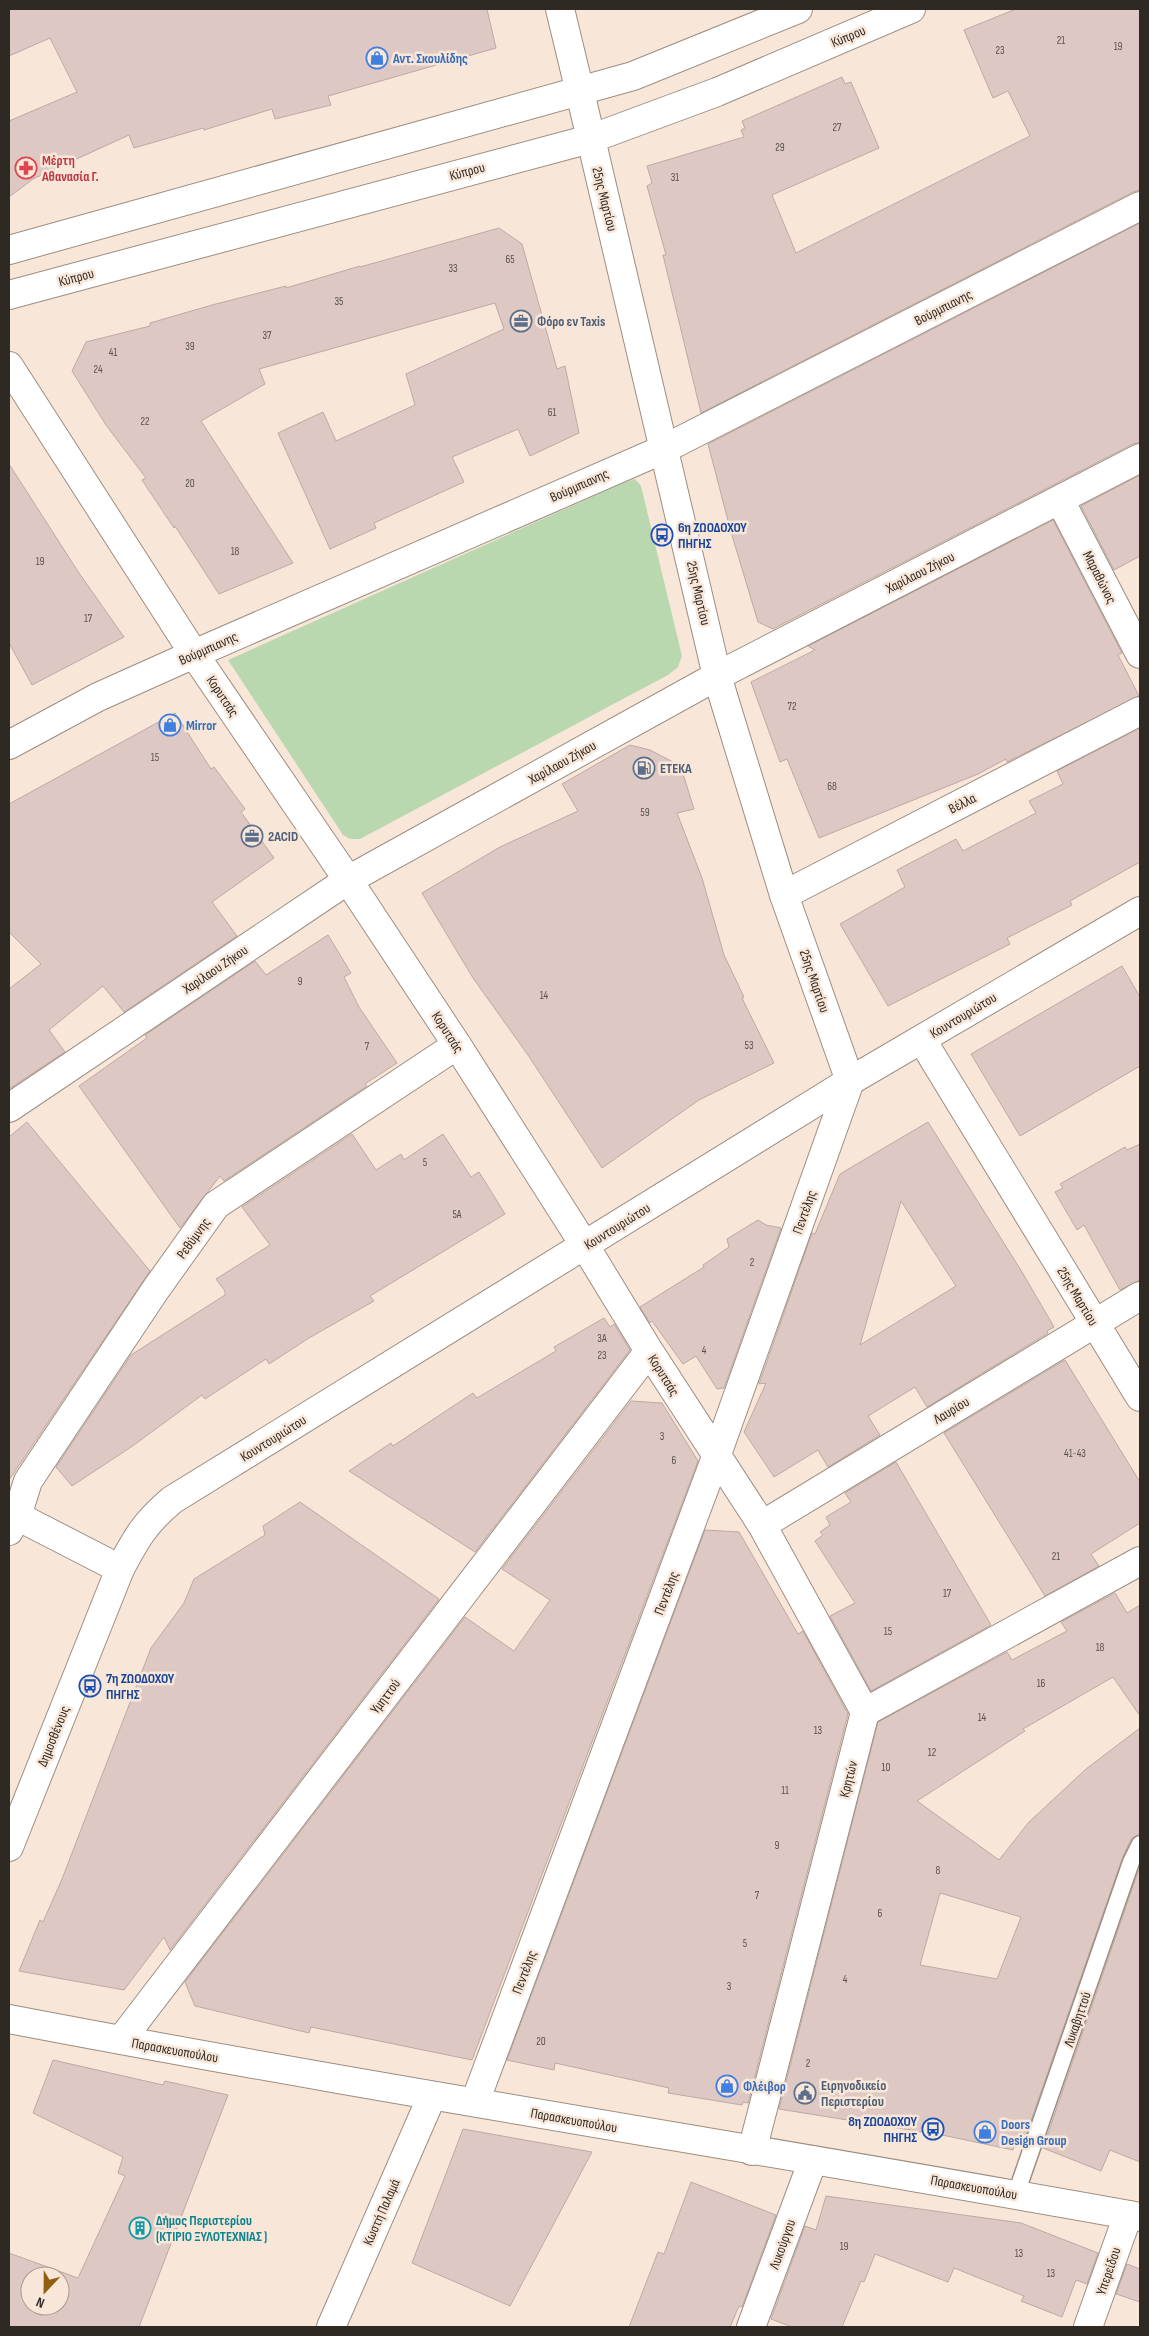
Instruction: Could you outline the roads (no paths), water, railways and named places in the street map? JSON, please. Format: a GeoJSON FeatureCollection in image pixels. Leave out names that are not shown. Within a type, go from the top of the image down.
{"type":"FeatureCollection","features":[{"type":"Feature","properties":{"kind":"street","name":"25ης Μαρτίου"},"geometry":{"type":"LineString","coordinates":[[560,9],[590,139],[635,318],[717,676],[784,895],[850,1081]]}},
{"type":"Feature","properties":{"kind":"street"},"geometry":{"type":"LineString","coordinates":[[9,250],[634,76],[798,9]]}},
{"type":"Feature","properties":{"kind":"street","name":"Κύπρου"},"geometry":{"type":"LineString","coordinates":[[9,294],[590,139],[718,92],[911,9]]}},
{"type":"Feature","properties":{"kind":"street","name":"Βούρμπιανης"},"geometry":{"type":"LineString","coordinates":[[9,745],[98,697],[664,449],[1140,206]]}},
{"type":"Feature","properties":{"kind":"street","name":"Κορυτσάς"},"geometry":{"type":"LineString","coordinates":[[9,366],[194,654],[348,880],[457,1045],[585,1246],[716,1457],[762,1525],[865,1712]]}},
{"type":"Feature","properties":{"kind":"street","name":"Χαρίλαου Ζήκου"},"geometry":{"type":"LineString","coordinates":[[9,1108],[348,880],[717,676],[1140,458]]}},
{"type":"Feature","properties":{"kind":"street","name":"Μαραθώνος"},"geometry":{"type":"LineString","coordinates":[[1060,500],[1140,654]]}},
{"type":"Feature","properties":{"kind":"street","name":"Βέλλα"},"geometry":{"type":"LineString","coordinates":[[784,895],[1140,712]]}},
{"type":"Feature","properties":{"kind":"street","name":"Κουντουριώτου"},"geometry":{"type":"LineString","coordinates":[[120,1569],[139,1533],[149,1520],[172,1500],[850,1081],[1140,911]]}},
{"type":"Feature","properties":{"kind":"street","name":"25ης Μαρτίου"},"geometry":{"type":"LineString","coordinates":[[922,1040],[1140,1397]]}},
{"type":"Feature","properties":{"kind":"street","name":"Ρεθύμνης"},"geometry":{"type":"LineString","coordinates":[[120,1569],[13,1524],[28,1481],[156,1289],[216,1205],[457,1045]]}},
{"type":"Feature","properties":{"kind":"street","name":"Πεντέλης"},"geometry":{"type":"LineString","coordinates":[[475,2102],[716,1457],[850,1081]]}},
{"type":"Feature","properties":{"kind":"street","name":"Λαυρίου"},"geometry":{"type":"LineString","coordinates":[[762,1525],[1140,1296]]}},
{"type":"Feature","properties":{"kind":"street","name":"Υμηττού"},"geometry":{"type":"LineString","coordinates":[[121,2040],[649,1351]]}},
{"type":"Feature","properties":{"kind":"street"},"geometry":{"type":"LineString","coordinates":[[865,1712],[1140,1561]]}},
{"type":"Feature","properties":{"kind":"street","name":"Δημοσθένους"},"geometry":{"type":"LineString","coordinates":[[9,1847],[120,1569]]}},
{"type":"Feature","properties":{"kind":"street","name":"Κρητών"},"geometry":{"type":"LineString","coordinates":[[752,2151],[865,1712]]}},
{"type":"Feature","properties":{"kind":"street","name":"Παρασκευοπούλου"},"geometry":{"type":"LineString","coordinates":[[9,2019],[432,2096],[1016,2194],[1134,2216]]}},
{"type":"Feature","properties":{"kind":"street","name":"Κωστή Παλαμά"},"geometry":{"type":"LineString","coordinates":[[331,2327],[432,2096]]}},
{"type":"Feature","properties":{"kind":"street","name":"Λυκούργου"},"geometry":{"type":"LineString","coordinates":[[751,2327],[814,2160]]}},
{"type":"Feature","properties":{"kind":"street","name":"Υπερείδου"},"geometry":{"type":"LineString","coordinates":[[1088,2327],[1134,2216]]}},
{"type":"Feature","properties":{"kind":"lane","name":"Λυκαβηττού"},"geometry":{"type":"LineString","coordinates":[[1016,2194],[1131,1862],[1140,1844]]}},
{"type":"Feature","properties":{"kind":"place","name":"Αντ. Σκουλίδης"},"geometry":{"type":"Point","coordinates":[377,58]}},
{"type":"Feature","properties":{"kind":"place","name":"Μέρτη Αθανασία Γ."},"geometry":{"type":"Point","coordinates":[26,168]}},
{"type":"Feature","properties":{"kind":"place","name":"Φόρο εν Taxis"},"geometry":{"type":"Point","coordinates":[521,321]}},
{"type":"Feature","properties":{"kind":"place","name":"6η ΖΩΟΔΟΧΟΥ ΠΗΓΗΣ"},"geometry":{"type":"Point","coordinates":[662,535]}},
{"type":"Feature","properties":{"kind":"place","name":"Mirror"},"geometry":{"type":"Point","coordinates":[170,725]}},
{"type":"Feature","properties":{"kind":"place","name":"ΕΤΕΚΑ"},"geometry":{"type":"Point","coordinates":[644,768]}},
{"type":"Feature","properties":{"kind":"place","name":"2ACID"},"geometry":{"type":"Point","coordinates":[252,836]}},
{"type":"Feature","properties":{"kind":"place","name":"7η ΖΩΟΔΟΧΟΥ ΠΗΓΗΣ"},"geometry":{"type":"Point","coordinates":[90,1686]}},
{"type":"Feature","properties":{"kind":"place","name":"Φλέιβορ"},"geometry":{"type":"Point","coordinates":[727,2086]}},
{"type":"Feature","properties":{"kind":"place","name":"Ειρηνοδικείο Περιστερίου"},"geometry":{"type":"Point","coordinates":[805,2093]}},
{"type":"Feature","properties":{"kind":"place","name":"8η ΖΩΟΔΟΧΟΥ ΠΗΓΗΣ"},"geometry":{"type":"Point","coordinates":[933,2129]}},
{"type":"Feature","properties":{"kind":"place","name":"Doors Design Group"},"geometry":{"type":"Point","coordinates":[985,2132]}},
{"type":"Feature","properties":{"kind":"place","name":"Δήμος Περιστερίου (ΚΤΙΡΙΟ ΞΥΛΟΤΕΧΝΙΑΣ )"},"geometry":{"type":"Point","coordinates":[140,2228]}}]}
